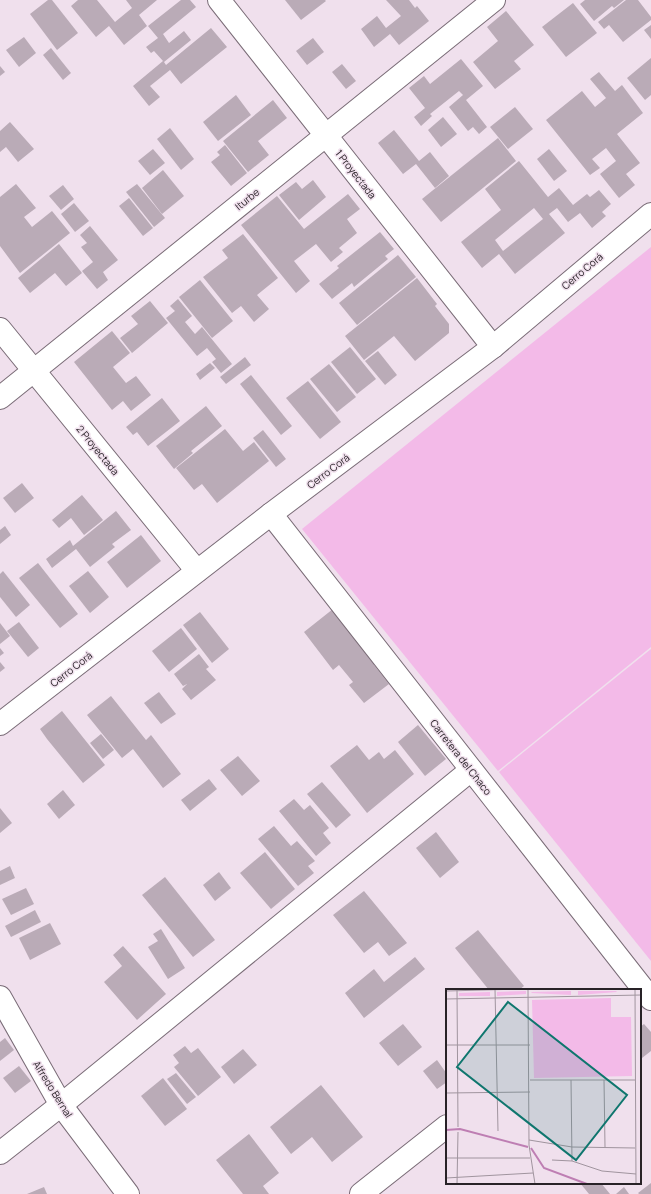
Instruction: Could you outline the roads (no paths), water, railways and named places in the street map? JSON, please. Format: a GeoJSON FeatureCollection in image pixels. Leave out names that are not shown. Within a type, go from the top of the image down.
{"type":"FeatureCollection","features":[{"type":"Feature","properties":{"kind":"street","name":"1 Proyectada"},"geometry":{"type":"LineString","coordinates":[[219,0],[493,347]]}},
{"type":"Feature","properties":{"kind":"street","name":"Iturbe"},"geometry":{"type":"LineString","coordinates":[[0,398],[494,0]]}},
{"type":"Feature","properties":{"kind":"street","name":"Cerro Corá"},"geometry":{"type":"LineString","coordinates":[[0,724],[196,571],[493,347],[651,214]]}},
{"type":"Feature","properties":{"kind":"street","name":"2 Proyectada"},"geometry":{"type":"LineString","coordinates":[[0,329],[196,571]]}},
{"type":"Feature","properties":{"kind":"street","name":"Carretera del Chaco"},"geometry":{"type":"LineString","coordinates":[[271,514],[471,770],[627,984]]}},
{"type":"Feature","properties":{"kind":"street"},"geometry":{"type":"LineString","coordinates":[[0,1153],[61,1105],[471,770]]}},
{"type":"Feature","properties":{"kind":"street","name":"Carretera del Chaco"},"geometry":{"type":"LineString","coordinates":[[641,993],[651,999]]}},
{"type":"Feature","properties":{"kind":"street","name":"Alfredo Bernal"},"geometry":{"type":"LineString","coordinates":[[0,997],[61,1105],[128,1194]]}},
{"type":"Feature","properties":{"kind":"street"},"geometry":{"type":"LineString","coordinates":[[361,1194],[446,1127]]}}]}
